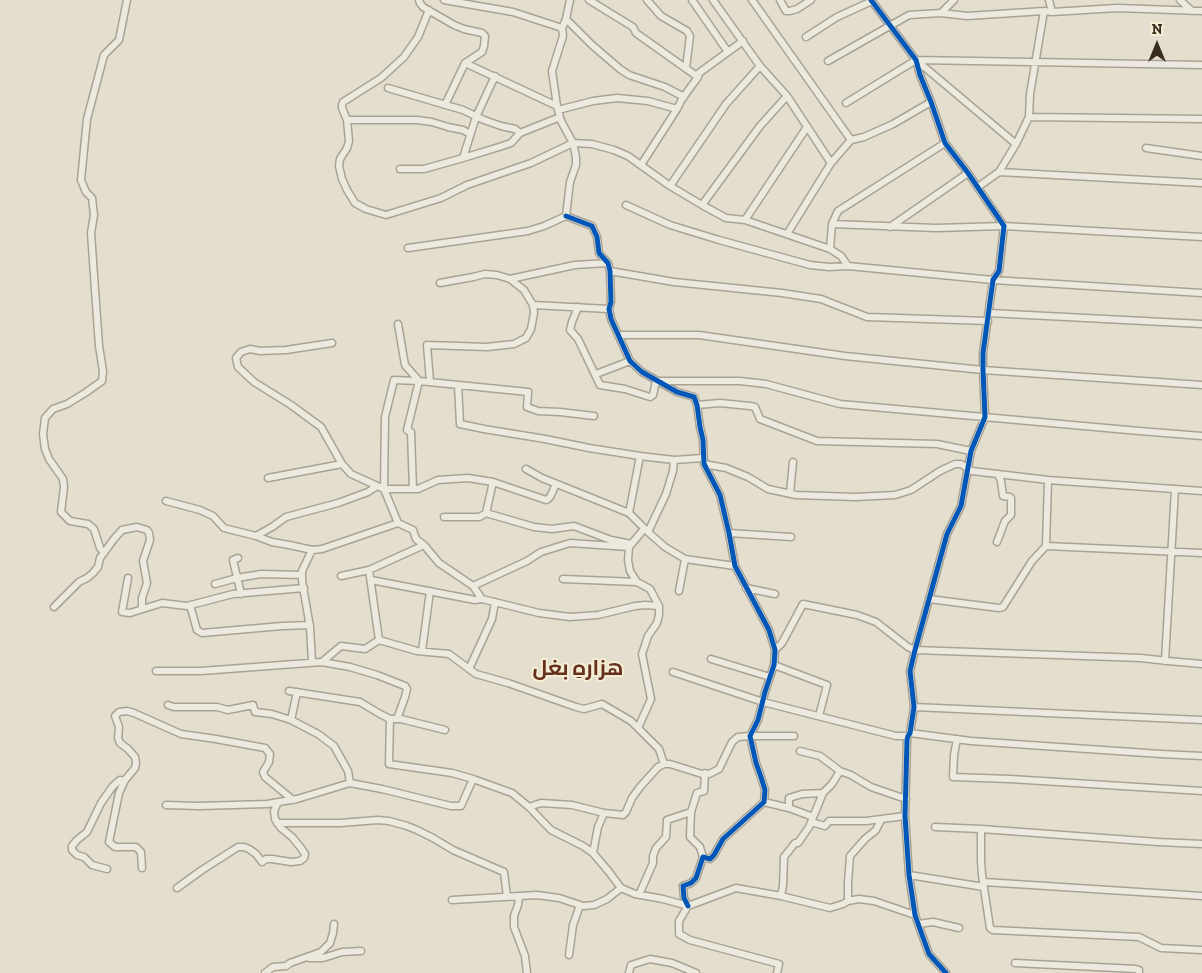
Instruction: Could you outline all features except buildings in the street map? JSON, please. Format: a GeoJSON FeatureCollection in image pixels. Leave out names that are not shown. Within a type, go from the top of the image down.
{"type":"FeatureCollection","features":[{"type":"Feature","properties":{"kind":"street"},"geometry":{"type":"LineString","coordinates":[[104,553],[100,548],[94,529],[88,524],[70,521],[61,512],[64,479],[44,449],[43,434],[45,418],[53,410],[67,404],[102,382],[103,371],[91,233],[94,215],[92,198],[86,192],[81,180],[87,118],[104,55],[120,40],[127,0]]}},
{"type":"Feature","properties":{"kind":"street"},"geometry":{"type":"LineString","coordinates":[[419,0],[429,10],[454,25],[482,33],[485,36],[482,52],[465,62],[445,105]]}},
{"type":"Feature","properties":{"kind":"street"},"geometry":{"type":"LineString","coordinates":[[444,0],[512,12],[562,28]]}},
{"type":"Feature","properties":{"kind":"street"},"geometry":{"type":"LineString","coordinates":[[566,216],[570,182],[576,165],[574,143],[559,111],[552,71],[563,36],[562,28],[570,0]]}},
{"type":"Feature","properties":{"kind":"street"},"geometry":{"type":"LineString","coordinates":[[589,0],[633,27],[636,33],[698,77]]}},
{"type":"Feature","properties":{"kind":"street"},"geometry":{"type":"LineString","coordinates":[[647,0],[661,16],[687,31],[690,36],[686,68]]}},
{"type":"Feature","properties":{"kind":"street"},"geometry":{"type":"LineString","coordinates":[[692,0],[728,52]]}},
{"type":"Feature","properties":{"kind":"street"},"geometry":{"type":"LineString","coordinates":[[713,0],[760,66],[787,96],[831,163]]}},
{"type":"Feature","properties":{"kind":"street"},"geometry":{"type":"LineString","coordinates":[[752,0],[850,140]]}},
{"type":"Feature","properties":{"kind":"street"},"geometry":{"type":"LineString","coordinates":[[780,0],[786,11],[797,9],[811,0]]}},
{"type":"Feature","properties":{"kind":"street"},"geometry":{"type":"LineString","coordinates":[[806,37],[837,17],[871,0],[916,60],[1016,144]]}},
{"type":"Feature","properties":{"kind":"street"},"geometry":{"type":"LineString","coordinates":[[941,14],[954,0]]}},
{"type":"Feature","properties":{"kind":"street"},"geometry":{"type":"LineString","coordinates":[[1049,0],[1052,12]]}},
{"type":"Feature","properties":{"kind":"street"},"geometry":{"type":"LineString","coordinates":[[1180,0],[1192,11]]}},
{"type":"Feature","properties":{"kind":"street"},"geometry":{"type":"LineString","coordinates":[[828,61],[909,15],[941,14],[968,16],[1117,8],[1202,10]]}},
{"type":"Feature","properties":{"kind":"street"},"geometry":{"type":"LineString","coordinates":[[429,10],[418,37],[404,57],[381,78],[343,102],[342,108],[348,120],[349,141],[339,162],[342,179],[355,203],[366,209],[386,215],[441,198],[468,185],[531,163],[574,143],[592,144],[628,156],[670,186],[726,218],[745,220],[830,249],[842,256],[848,266]]}},
{"type":"Feature","properties":{"kind":"street"},"geometry":{"type":"LineString","coordinates":[[978,187],[998,172],[1016,144],[1029,117],[1034,62],[1044,11]]}},
{"type":"Feature","properties":{"kind":"street"},"geometry":{"type":"LineString","coordinates":[[566,18],[592,45],[629,75],[666,87],[684,96]]}},
{"type":"Feature","properties":{"kind":"street"},"geometry":{"type":"LineString","coordinates":[[641,165],[699,73],[743,41]]}},
{"type":"Feature","properties":{"kind":"street"},"geometry":{"type":"LineString","coordinates":[[916,60],[945,142],[1004,226],[1000,271],[993,280],[983,353],[985,417],[971,451],[961,506],[948,534],[910,671],[914,707],[909,735],[905,816],[909,875],[915,915],[929,954],[946,973]]}},
{"type":"Feature","properties":{"kind":"street"},"geometry":{"type":"LineString","coordinates":[[846,103],[916,60],[1202,65]]}},
{"type":"Feature","properties":{"kind":"street"},"geometry":{"type":"LineString","coordinates":[[465,62],[559,111]]}},
{"type":"Feature","properties":{"kind":"street"},"geometry":{"type":"LineString","coordinates":[[670,186],[726,104],[760,66]]}},
{"type":"Feature","properties":{"kind":"street"},"geometry":{"type":"LineString","coordinates":[[463,158],[476,117],[495,76]]}},
{"type":"Feature","properties":{"kind":"street"},"geometry":{"type":"LineString","coordinates":[[388,88],[463,110],[476,117],[515,129],[520,133]]}},
{"type":"Feature","properties":{"kind":"street"},"geometry":{"type":"LineString","coordinates":[[702,205],[760,126],[787,96]]}},
{"type":"Feature","properties":{"kind":"street"},"geometry":{"type":"LineString","coordinates":[[400,169],[424,169],[510,143],[520,133],[559,111],[593,101],[617,98],[648,101],[677,109]]}},
{"type":"Feature","properties":{"kind":"street"},"geometry":{"type":"LineString","coordinates":[[787,234],[831,163],[850,140],[864,138],[931,102]]}},
{"type":"Feature","properties":{"kind":"street"},"geometry":{"type":"LineString","coordinates":[[1029,117],[1202,119]]}},
{"type":"Feature","properties":{"kind":"street"},"geometry":{"type":"LineString","coordinates":[[348,120],[417,120],[463,130],[470,134]]}},
{"type":"Feature","properties":{"kind":"street"},"geometry":{"type":"LineString","coordinates":[[745,220],[808,127]]}},
{"type":"Feature","properties":{"kind":"street"},"geometry":{"type":"LineString","coordinates":[[830,249],[832,224],[838,211],[945,142]]}},
{"type":"Feature","properties":{"kind":"street"},"geometry":{"type":"LineString","coordinates":[[1146,148],[1202,156]]}},
{"type":"Feature","properties":{"kind":"street"},"geometry":{"type":"LineString","coordinates":[[998,172],[1202,183]]}},
{"type":"Feature","properties":{"kind":"street"},"geometry":{"type":"LineString","coordinates":[[890,227],[968,173]]}},
{"type":"Feature","properties":{"kind":"street"},"geometry":{"type":"LineString","coordinates":[[626,205],[670,225],[810,265],[848,266],[993,280],[1202,293]]}},
{"type":"Feature","properties":{"kind":"street"},"geometry":{"type":"LineString","coordinates":[[408,248],[528,231],[566,216],[592,226],[599,253],[608,263],[610,272],[611,302],[609,309],[611,319],[630,362],[642,372],[676,392],[694,397],[703,440],[703,461],[720,495],[730,533],[735,566],[769,630],[775,650],[774,665],[758,720],[750,736],[765,790],[764,802],[723,839],[710,859],[703,857]]}},
{"type":"Feature","properties":{"kind":"street"},"geometry":{"type":"LineString","coordinates":[[832,224],[936,228],[1004,226],[1202,237]]}},
{"type":"Feature","properties":{"kind":"street"},"geometry":{"type":"LineString","coordinates":[[510,279],[575,265],[608,263]]}},
{"type":"Feature","properties":{"kind":"street"},"geometry":{"type":"LineString","coordinates":[[610,272],[674,282],[821,298],[867,317],[988,320]]}},
{"type":"Feature","properties":{"kind":"street"},"geometry":{"type":"LineString","coordinates":[[430,382],[427,345],[487,347],[514,344],[526,338],[531,329],[534,313],[533,305],[524,290],[510,279],[485,274],[440,283]]}},
{"type":"Feature","properties":{"kind":"street"},"geometry":{"type":"LineString","coordinates":[[533,305],[609,309]]}},
{"type":"Feature","properties":{"kind":"street"},"geometry":{"type":"LineString","coordinates":[[578,307],[570,330],[578,339],[600,385],[625,389],[650,397],[653,395],[656,381]]}},
{"type":"Feature","properties":{"kind":"street"},"geometry":{"type":"LineString","coordinates":[[989,313],[1202,324]]}},
{"type":"Feature","properties":{"kind":"street"},"geometry":{"type":"LineString","coordinates":[[398,324],[405,365],[419,381]]}},
{"type":"Feature","properties":{"kind":"street"},"geometry":{"type":"LineString","coordinates":[[618,335],[699,335],[845,356],[983,370],[1202,385]]}},
{"type":"Feature","properties":{"kind":"street"},"geometry":{"type":"LineString","coordinates":[[332,343],[286,350],[250,350],[241,352],[236,358],[238,367],[254,382],[291,405],[321,427],[342,464],[351,474],[380,488]]}},
{"type":"Feature","properties":{"kind":"street"},"geometry":{"type":"LineString","coordinates":[[596,374],[630,362]]}},
{"type":"Feature","properties":{"kind":"street"},"geometry":{"type":"LineString","coordinates":[[482,599],[473,586],[439,563],[424,545],[416,539],[413,530],[398,523],[380,488],[385,417],[394,380],[528,392],[527,407],[538,411],[594,416]]}},
{"type":"Feature","properties":{"kind":"street"},"geometry":{"type":"LineString","coordinates":[[413,489],[411,432],[407,430],[419,381]]}},
{"type":"Feature","properties":{"kind":"street"},"geometry":{"type":"LineString","coordinates":[[656,381],[740,381],[766,384],[840,404],[1202,436]]}},
{"type":"Feature","properties":{"kind":"street"},"geometry":{"type":"LineString","coordinates":[[458,385],[460,424],[640,456],[703,461],[748,477],[768,489],[796,495],[855,498],[895,495],[911,490],[940,471],[955,464],[961,464],[972,471],[1048,480],[1202,491]]}},
{"type":"Feature","properties":{"kind":"street"},"geometry":{"type":"LineString","coordinates":[[697,405],[720,403],[755,407],[760,419],[817,441],[937,444],[971,451]]}},
{"type":"Feature","properties":{"kind":"street"},"geometry":{"type":"LineString","coordinates":[[629,513],[640,456]]}},
{"type":"Feature","properties":{"kind":"street"},"geometry":{"type":"LineString","coordinates":[[637,582],[630,571],[628,560],[630,546],[646,530],[666,494],[674,460]]}},
{"type":"Feature","properties":{"kind":"street"},"geometry":{"type":"LineString","coordinates":[[790,493],[793,462]]}},
{"type":"Feature","properties":{"kind":"street"},"geometry":{"type":"LineString","coordinates":[[268,478],[342,464]]}},
{"type":"Feature","properties":{"kind":"street"},"geometry":{"type":"LineString","coordinates":[[526,469],[556,484],[629,513],[665,547],[684,559],[735,566]]}},
{"type":"Feature","properties":{"kind":"street"},"geometry":{"type":"LineString","coordinates":[[997,542],[1005,521],[1011,514],[1012,498],[1003,496],[998,474]]}},
{"type":"Feature","properties":{"kind":"street"},"geometry":{"type":"LineString","coordinates":[[256,536],[272,528],[286,516],[338,503],[380,488],[418,489],[438,480],[468,478],[493,482],[546,500],[550,497],[556,484]]}},
{"type":"Feature","properties":{"kind":"street"},"geometry":{"type":"LineString","coordinates":[[929,599],[998,608],[1003,607],[1032,561],[1046,546],[1048,480]]}},
{"type":"Feature","properties":{"kind":"street"},"geometry":{"type":"LineString","coordinates":[[486,513],[493,482]]}},
{"type":"Feature","properties":{"kind":"street"},"geometry":{"type":"LineString","coordinates":[[1165,661],[1175,489]]}},
{"type":"Feature","properties":{"kind":"street"},"geometry":{"type":"LineString","coordinates":[[166,501],[200,510],[213,516],[224,528],[272,542],[312,550],[322,549],[398,523]]}},
{"type":"Feature","properties":{"kind":"street"},"geometry":{"type":"LineString","coordinates":[[444,517],[479,517],[486,513],[534,527],[552,529],[574,526],[630,546]]}},
{"type":"Feature","properties":{"kind":"street"},"geometry":{"type":"LineString","coordinates":[[54,607],[79,582],[93,573],[98,567],[100,558],[122,530],[137,527],[147,530],[150,540],[143,560],[147,583],[142,598],[142,609]]}},
{"type":"Feature","properties":{"kind":"street"},"geometry":{"type":"LineString","coordinates":[[730,533],[792,537]]}},
{"type":"Feature","properties":{"kind":"street"},"geometry":{"type":"LineString","coordinates":[[473,586],[527,561],[541,552],[570,544],[630,546]]}},
{"type":"Feature","properties":{"kind":"street"},"geometry":{"type":"LineString","coordinates":[[341,576],[369,570],[424,545]]}},
{"type":"Feature","properties":{"kind":"street"},"geometry":{"type":"LineString","coordinates":[[1046,546],[1202,553]]}},
{"type":"Feature","properties":{"kind":"street"},"geometry":{"type":"LineString","coordinates":[[312,550],[302,571],[310,625],[312,662]]}},
{"type":"Feature","properties":{"kind":"street"},"geometry":{"type":"LineString","coordinates":[[238,558],[233,560],[241,594]]}},
{"type":"Feature","properties":{"kind":"street"},"geometry":{"type":"LineString","coordinates":[[679,591],[684,559]]}},
{"type":"Feature","properties":{"kind":"street"},"geometry":{"type":"LineString","coordinates":[[369,570],[379,640]]}},
{"type":"Feature","properties":{"kind":"street"},"geometry":{"type":"LineString","coordinates":[[215,584],[261,574],[302,575]]}},
{"type":"Feature","properties":{"kind":"street"},"geometry":{"type":"LineString","coordinates":[[128,578],[122,612],[130,613],[162,604],[190,605],[233,594],[304,588]]}},
{"type":"Feature","properties":{"kind":"street"},"geometry":{"type":"LineString","coordinates":[[563,579],[637,582],[650,589],[660,606],[657,624],[648,636],[642,654],[651,699],[638,728]]}},
{"type":"Feature","properties":{"kind":"street"},"geometry":{"type":"LineString","coordinates":[[371,580],[475,600],[482,599],[539,613],[570,617],[598,615],[635,606],[660,606]]}},
{"type":"Feature","properties":{"kind":"street"},"geometry":{"type":"LineString","coordinates":[[746,588],[775,594]]}},
{"type":"Feature","properties":{"kind":"street"},"geometry":{"type":"LineString","coordinates":[[422,652],[430,591]]}},
{"type":"Feature","properties":{"kind":"street"},"geometry":{"type":"LineString","coordinates":[[469,669],[492,619],[495,602]]}},
{"type":"Feature","properties":{"kind":"street"},"geometry":{"type":"LineString","coordinates":[[775,650],[782,644],[803,604],[857,615],[876,622],[908,647],[915,650],[1141,658],[1202,664]]}},
{"type":"Feature","properties":{"kind":"street"},"geometry":{"type":"LineString","coordinates":[[190,605],[196,630],[202,633],[310,625]]}},
{"type":"Feature","properties":{"kind":"street"},"geometry":{"type":"LineString","coordinates":[[322,662],[341,646],[365,648],[379,640],[417,651],[449,654],[476,674],[576,707],[584,709],[602,704],[631,721],[659,749],[664,764]]}},
{"type":"Feature","properties":{"kind":"street"},"geometry":{"type":"LineString","coordinates":[[711,659],[770,678]]}},
{"type":"Feature","properties":{"kind":"street"},"geometry":{"type":"LineString","coordinates":[[156,672],[201,671],[322,662],[350,667],[405,686],[407,689],[405,697],[393,719],[389,764],[452,773],[512,793],[529,807],[551,830],[583,846],[592,853],[621,888],[639,895],[688,906],[736,888],[781,896],[830,908],[858,899],[874,900],[915,915]]}},
{"type":"Feature","properties":{"kind":"street"},"geometry":{"type":"LineString","coordinates":[[774,665],[827,685],[818,716]]}},
{"type":"Feature","properties":{"kind":"street"},"geometry":{"type":"LineString","coordinates":[[673,672],[762,702],[896,736],[909,735],[1202,756]]}},
{"type":"Feature","properties":{"kind":"street"},"geometry":{"type":"LineString","coordinates":[[290,692],[360,702],[380,714],[393,719],[445,730]]}},
{"type":"Feature","properties":{"kind":"street"},"geometry":{"type":"LineString","coordinates":[[291,720],[297,692]]}},
{"type":"Feature","properties":{"kind":"street"},"geometry":{"type":"LineString","coordinates":[[168,705],[174,707],[217,707],[228,710],[253,705],[255,712],[272,714],[291,720],[318,734],[334,746],[348,771],[350,783]]}},
{"type":"Feature","properties":{"kind":"street"},"geometry":{"type":"LineString","coordinates":[[914,707],[1202,720]]}},
{"type":"Feature","properties":{"kind":"street"},"geometry":{"type":"LineString","coordinates":[[142,868],[141,852],[136,847],[115,847],[109,842],[119,793],[124,782],[135,768],[136,762],[135,757],[120,743],[118,738],[118,722],[115,716],[119,712],[127,711],[146,717],[181,734],[264,748],[270,754],[269,762],[263,772],[264,778],[293,800]]}},
{"type":"Feature","properties":{"kind":"street"},"geometry":{"type":"LineString","coordinates":[[529,807],[541,803],[572,805],[604,813],[623,815],[640,786],[658,767],[664,764],[709,774],[719,769],[732,742],[738,737],[794,736]]}},
{"type":"Feature","properties":{"kind":"street"},"geometry":{"type":"LineString","coordinates":[[957,739],[953,777],[1202,791]]}},
{"type":"Feature","properties":{"kind":"street"},"geometry":{"type":"LineString","coordinates":[[800,751],[820,756],[840,771],[851,774],[871,787],[906,798]]}},
{"type":"Feature","properties":{"kind":"street"},"geometry":{"type":"LineString","coordinates":[[781,896],[784,857],[795,843],[798,843],[812,820],[823,793],[832,784],[840,771]]}},
{"type":"Feature","properties":{"kind":"street"},"geometry":{"type":"LineString","coordinates":[[688,906],[684,898],[683,886],[691,883],[696,878],[703,857],[700,847],[690,836],[691,812],[697,794],[704,790],[705,774]]}},
{"type":"Feature","properties":{"kind":"street"},"geometry":{"type":"LineString","coordinates":[[166,805],[267,804],[293,800],[350,783],[451,806],[461,806],[473,779]]}},
{"type":"Feature","properties":{"kind":"street"},"geometry":{"type":"LineString","coordinates":[[107,870],[92,865],[77,855],[72,850],[72,846],[87,832],[101,803],[113,786],[120,780],[124,782]]}},
{"type":"Feature","properties":{"kind":"street"},"geometry":{"type":"LineString","coordinates":[[789,808],[789,798],[802,794],[823,793]]}},
{"type":"Feature","properties":{"kind":"street"},"geometry":{"type":"LineString","coordinates":[[177,888],[238,847],[249,849],[262,862],[272,858],[291,862],[300,861],[304,858],[305,854],[275,819],[274,811],[278,802]]}},
{"type":"Feature","properties":{"kind":"street"},"geometry":{"type":"LineString","coordinates":[[764,802],[789,808],[825,826],[829,821],[866,821],[905,816]]}},
{"type":"Feature","properties":{"kind":"street"},"geometry":{"type":"LineString","coordinates":[[639,895],[653,863],[656,848],[666,837],[667,820],[691,812]]}},
{"type":"Feature","properties":{"kind":"street"},"geometry":{"type":"LineString","coordinates":[[592,853],[598,827],[604,813]]}},
{"type":"Feature","properties":{"kind":"street"},"geometry":{"type":"LineString","coordinates":[[277,823],[340,823],[378,820],[407,826],[453,850],[504,872],[507,897]]}},
{"type":"Feature","properties":{"kind":"street"},"geometry":{"type":"LineString","coordinates":[[848,901],[850,856],[876,830],[881,820]]}},
{"type":"Feature","properties":{"kind":"street"},"geometry":{"type":"LineString","coordinates":[[935,827],[1202,844]]}},
{"type":"Feature","properties":{"kind":"street"},"geometry":{"type":"LineString","coordinates":[[981,829],[981,861],[990,928],[994,930],[1139,937],[1162,948],[1202,950]]}},
{"type":"Feature","properties":{"kind":"street"},"geometry":{"type":"LineString","coordinates":[[909,875],[984,884],[1202,896]]}},
{"type":"Feature","properties":{"kind":"street"},"geometry":{"type":"LineString","coordinates":[[452,900],[537,895],[559,898],[583,906],[594,906],[621,888]]}},
{"type":"Feature","properties":{"kind":"street"},"geometry":{"type":"LineString","coordinates":[[519,896],[514,916],[514,927],[525,956],[527,973]]}},
{"type":"Feature","properties":{"kind":"street"},"geometry":{"type":"LineString","coordinates":[[569,955],[573,925],[580,905]]}},
{"type":"Feature","properties":{"kind":"street"},"geometry":{"type":"LineString","coordinates":[[688,906],[679,921],[679,934],[690,940],[778,964],[777,973]]}},
{"type":"Feature","properties":{"kind":"street"},"geometry":{"type":"LineString","coordinates":[[918,924],[933,922],[959,928]]}},
{"type":"Feature","properties":{"kind":"street"},"geometry":{"type":"LineString","coordinates":[[266,973],[273,967],[286,966],[327,948],[333,933],[334,924]]}},
{"type":"Feature","properties":{"kind":"street"},"geometry":{"type":"LineString","coordinates":[[305,958],[322,958],[342,952],[361,951]]}},
{"type":"Feature","properties":{"kind":"street"},"geometry":{"type":"LineString","coordinates":[[628,973],[631,965],[650,959],[672,963],[696,973]]}},
{"type":"Feature","properties":{"kind":"street"},"geometry":{"type":"LineString","coordinates":[[1015,963],[1136,969],[1140,973]]}},
{"type":"Feature","properties":{"kind":"cycle path"},"geometry":{"type":"LineString","coordinates":[[871,0],[916,60],[945,143],[1004,226],[999,271],[993,280],[983,353],[985,417],[971,451],[961,506],[947,534],[910,671],[914,707],[907,740],[905,816],[909,875],[915,915],[929,954],[946,973]]}},
{"type":"Feature","properties":{"kind":"cycle path"},"geometry":{"type":"LineString","coordinates":[[566,216],[592,226],[597,237],[599,253],[608,263],[610,271],[611,302],[609,309],[611,319],[630,361],[642,372],[677,392],[694,397],[703,440],[704,464],[720,495],[735,566],[769,630],[775,650],[774,665],[758,720],[750,736],[765,790],[764,802],[723,839],[710,859],[703,857],[696,878],[691,883],[683,886],[684,898],[688,906]]}},
{"type":"Feature","properties":{"kind":"district","name":"هزارهِ بغل"},"geometry":{"type":"Point","coordinates":[578,669]}}]}
